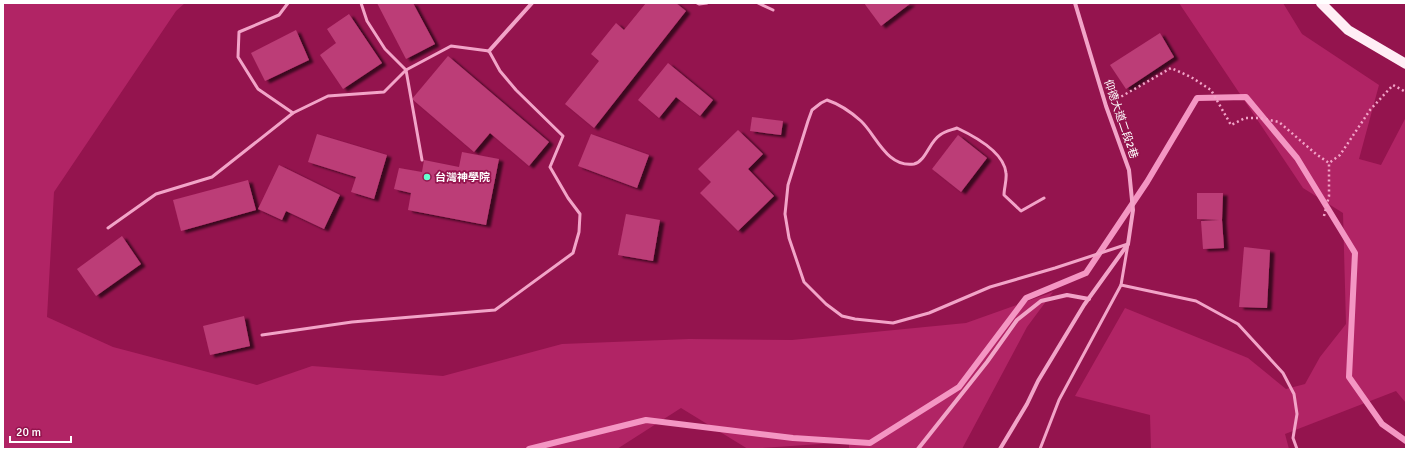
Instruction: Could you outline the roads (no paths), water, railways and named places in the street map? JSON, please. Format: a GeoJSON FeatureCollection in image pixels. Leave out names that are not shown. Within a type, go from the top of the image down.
{"type":"FeatureCollection","features":[{"type":"Feature","properties":{"kind":"main road"},"geometry":{"type":"LineString","coordinates":[[1320,3],[1348,30],[1406,64]]}},
{"type":"Feature","properties":{"kind":"street"},"geometry":{"type":"LineString","coordinates":[[489,51],[532,3]]}},
{"type":"Feature","properties":{"kind":"street","name":"仰德大道二段2巷"},"geometry":{"type":"LineString","coordinates":[[1075,3],[1106,106],[1129,170],[1133,210],[1128,244]]}},
{"type":"Feature","properties":{"kind":"street"},"geometry":{"type":"LineString","coordinates":[[1000,449],[1027,404],[1038,381],[1089,299],[1128,244]]}},
{"type":"Feature","properties":{"kind":"street"},"geometry":{"type":"LineString","coordinates":[[918,449],[987,362],[1017,320],[1040,301],[1067,295],[1089,299]]}},
{"type":"Feature","properties":{"kind":"lane"},"geometry":{"type":"LineString","coordinates":[[288,3],[278,15],[239,32],[238,58],[258,89],[293,113]]}},
{"type":"Feature","properties":{"kind":"lane"},"geometry":{"type":"LineString","coordinates":[[361,3],[367,21],[385,49],[406,70],[422,160]]}},
{"type":"Feature","properties":{"kind":"lane"},"geometry":{"type":"LineString","coordinates":[[697,3],[707,3]]}},
{"type":"Feature","properties":{"kind":"lane"},"geometry":{"type":"LineString","coordinates":[[758,3],[773,10]]}},
{"type":"Feature","properties":{"kind":"lane"},"geometry":{"type":"LineString","coordinates":[[108,228],[156,194],[212,177],[293,113],[328,96],[384,92],[406,70],[451,46],[489,51],[500,71],[516,90],[563,136],[550,167],[568,198],[580,214],[579,232],[573,253],[495,310],[352,322],[262,335]]}},
{"type":"Feature","properties":{"kind":"lane"},"geometry":{"type":"LineString","coordinates":[[1040,449],[1059,400],[1121,285],[1128,244],[990,287],[928,313],[893,323],[855,319],[842,316],[826,304],[804,282],[789,238],[785,214],[788,185],[805,127],[812,110],[827,100],[838,104],[862,122],[889,155],[900,163],[914,164],[923,159],[928,148],[940,135],[957,128],[974,136],[998,155],[1006,172],[1004,195],[1021,211],[1044,198]]}},
{"type":"Feature","properties":{"kind":"lane"},"geometry":{"type":"LineString","coordinates":[[1121,285],[1196,301],[1238,324],[1283,373],[1294,394],[1297,414],[1294,438],[1297,449]]}},
{"type":"Feature","properties":{"kind":"waterway"},"geometry":{"type":"LineString","coordinates":[[529,449],[646,420],[793,438],[870,443],[959,387],[1026,298],[1086,273],[1147,182],[1197,98],[1246,97],[1297,158],[1355,253],[1349,377],[1382,424],[1406,441]]}},
{"type":"Feature","properties":{"kind":"place","name":"台灣神學院"},"geometry":{"type":"Point","coordinates":[427,177]}}]}
